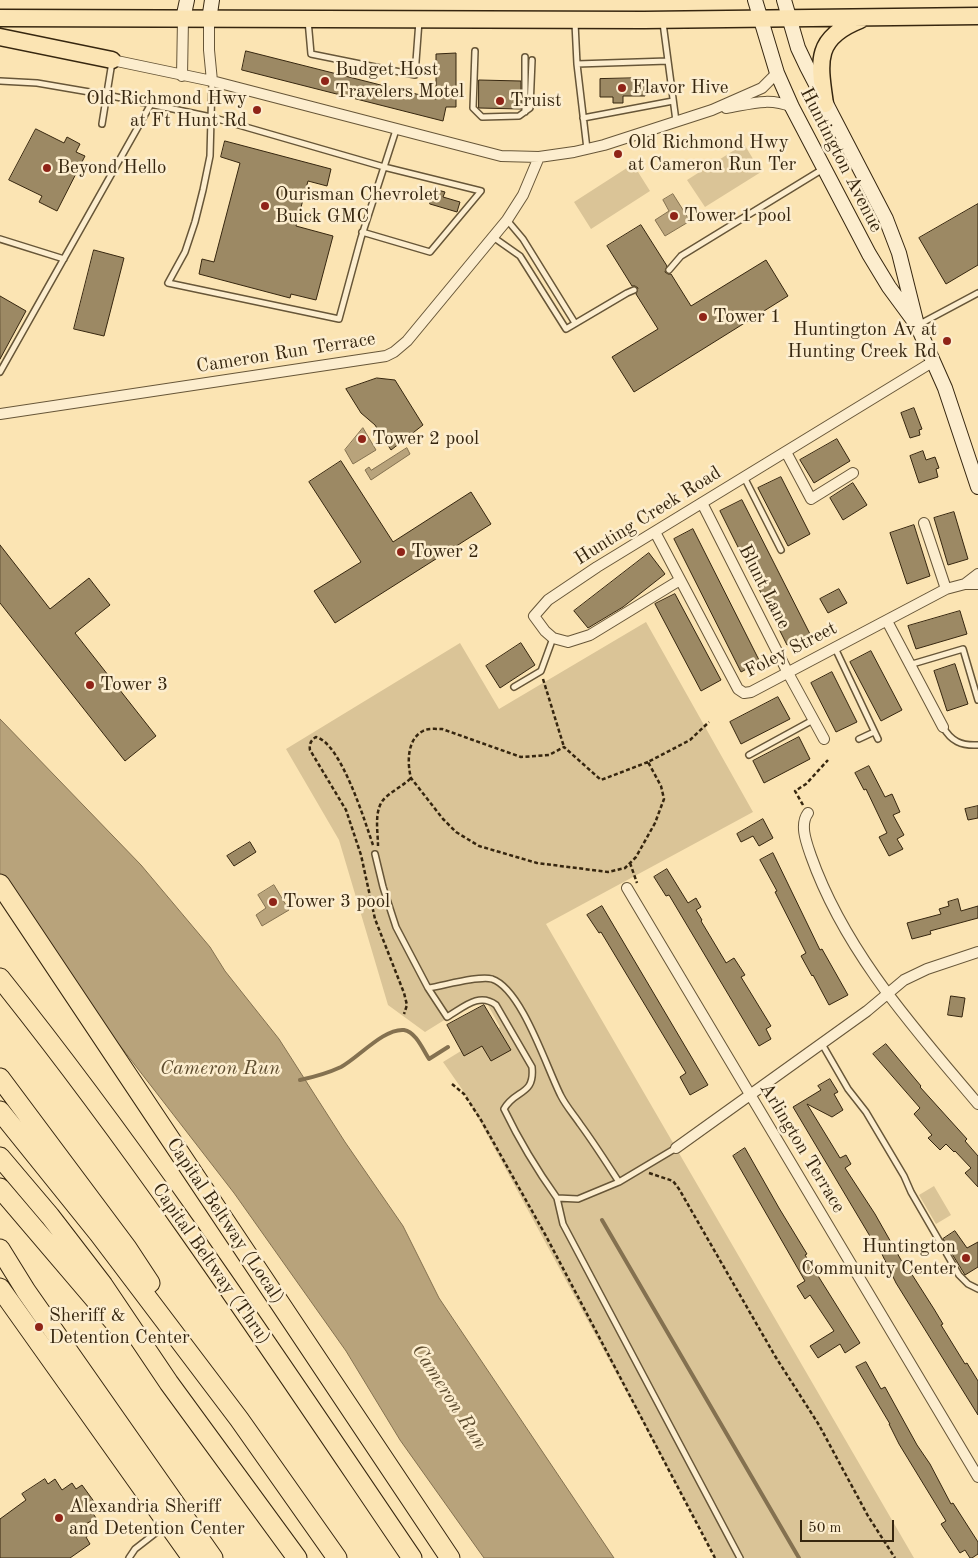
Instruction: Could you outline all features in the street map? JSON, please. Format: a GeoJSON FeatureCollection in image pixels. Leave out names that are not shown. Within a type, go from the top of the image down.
{"type":"FeatureCollection","features":[{"type":"Feature","properties":{"kind":"highway"},"geometry":{"type":"LineString","coordinates":[[0,18],[761,20],[978,16]]}},
{"type":"Feature","properties":{"kind":"highway"},"geometry":{"type":"LineString","coordinates":[[825,104],[820,71],[821,60],[827,44],[840,30],[866,18]]}},
{"type":"Feature","properties":{"kind":"highway"},"geometry":{"type":"LineString","coordinates":[[0,38],[112,60]]}},
{"type":"Feature","properties":{"kind":"highway","name":"Capital Beltway (Local)"},"geometry":{"type":"LineString","coordinates":[[0,884],[450,1558]]}},
{"type":"Feature","properties":{"kind":"highway","name":"Capital Beltway (Thru)"},"geometry":{"type":"LineString","coordinates":[[0,978],[118,1133],[183,1224],[272,1351],[412,1558]]}},
{"type":"Feature","properties":{"kind":"highway"},"geometry":{"type":"LineString","coordinates":[[0,1078],[127,1248],[239,1419]]}},
{"type":"Feature","properties":{"kind":"highway"},"geometry":{"type":"LineString","coordinates":[[0,1111],[99,1234],[239,1419],[337,1558]]}},
{"type":"Feature","properties":{"kind":"highway"},"geometry":{"type":"LineString","coordinates":[[0,1157],[50,1216],[103,1285],[169,1383],[297,1558]]}},
{"type":"Feature","properties":{"kind":"highway"},"geometry":{"type":"LineString","coordinates":[[0,1188],[107,1314],[169,1383]]}},
{"type":"Feature","properties":{"kind":"highway"},"geometry":{"type":"LineString","coordinates":[[0,1249],[26,1291],[213,1558]]}},
{"type":"Feature","properties":{"kind":"highway"},"geometry":{"type":"LineString","coordinates":[[0,1288],[192,1558]]}},
{"type":"Feature","properties":{"kind":"main road"},"geometry":{"type":"LineString","coordinates":[[183,19],[187,0]]}},
{"type":"Feature","properties":{"kind":"main road"},"geometry":{"type":"LineString","coordinates":[[209,20],[212,0]]}},
{"type":"Feature","properties":{"kind":"main road","name":"Huntington Avenue"},"geometry":{"type":"LineString","coordinates":[[755,0],[777,73],[823,169],[889,287],[918,325]]}},
{"type":"Feature","properties":{"kind":"main road","name":"Huntington Avenue"},"geometry":{"type":"LineString","coordinates":[[784,0],[798,48],[886,220],[899,253],[918,325],[957,419],[978,488]]}},
{"type":"Feature","properties":{"kind":"street"},"geometry":{"type":"LineString","coordinates":[[182,76],[183,19]]}},
{"type":"Feature","properties":{"kind":"street"},"geometry":{"type":"LineString","coordinates":[[209,20],[212,81]]}},
{"type":"Feature","properties":{"kind":"street"},"geometry":{"type":"LineString","coordinates":[[112,60],[212,81],[501,156],[539,157],[586,149],[712,110],[762,88],[777,73]]}},
{"type":"Feature","properties":{"kind":"street"},"geometry":{"type":"LineString","coordinates":[[712,110],[769,101],[779,102],[792,107]]}},
{"type":"Feature","properties":{"kind":"street","name":"Cameron Run Terrace"},"geometry":{"type":"LineString","coordinates":[[0,414],[386,356],[407,341],[507,220],[523,194],[539,157]]}},
{"type":"Feature","properties":{"kind":"street","name":"Hunting Creek Road"},"geometry":{"type":"LineString","coordinates":[[553,638],[534,616],[548,600],[934,361]]}},
{"type":"Feature","properties":{"kind":"street"},"geometry":{"type":"LineString","coordinates":[[786,452],[811,499],[853,473]]}},
{"type":"Feature","properties":{"kind":"street","name":"Blunt Lane"},"geometry":{"type":"LineString","coordinates":[[702,503],[788,673],[824,739]]}},
{"type":"Feature","properties":{"kind":"street"},"geometry":{"type":"LineString","coordinates":[[924,523],[946,590]]}},
{"type":"Feature","properties":{"kind":"street","name":"Foley Street"},"geometry":{"type":"LineString","coordinates":[[655,532],[738,689],[744,693],[751,692],[946,590],[965,584],[978,584]]}},
{"type":"Feature","properties":{"kind":"street","name":"Foley Street"},"geometry":{"type":"LineString","coordinates":[[965,584],[978,574]]}},
{"type":"Feature","properties":{"kind":"street"},"geometry":{"type":"LineString","coordinates":[[553,638],[568,642],[590,635],[680,580]]}},
{"type":"Feature","properties":{"kind":"street"},"geometry":{"type":"LineString","coordinates":[[887,621],[942,727]]}},
{"type":"Feature","properties":{"kind":"street"},"geometry":{"type":"LineString","coordinates":[[808,813],[805,816],[804,828],[806,842],[832,907],[868,969],[906,1019],[978,1104]]}},
{"type":"Feature","properties":{"kind":"street","name":"Arlington Terrace"},"geometry":{"type":"LineString","coordinates":[[627,888],[978,1477]]}},
{"type":"Feature","properties":{"kind":"street"},"geometry":{"type":"LineString","coordinates":[[676,1148],[867,1011],[904,980],[926,968],[978,952]]}},
{"type":"Feature","properties":{"kind":"lane"},"geometry":{"type":"LineString","coordinates":[[308,20],[311,54],[414,76],[419,20]]}},
{"type":"Feature","properties":{"kind":"lane"},"geometry":{"type":"LineString","coordinates":[[575,20],[577,64],[586,149]]}},
{"type":"Feature","properties":{"kind":"lane"},"geometry":{"type":"LineString","coordinates":[[663,20],[676,122]]}},
{"type":"Feature","properties":{"kind":"lane"},"geometry":{"type":"LineString","coordinates":[[475,51],[472,108],[482,117],[519,116],[530,108],[532,60]]}},
{"type":"Feature","properties":{"kind":"lane"},"geometry":{"type":"LineString","coordinates":[[525,112],[526,57]]}},
{"type":"Feature","properties":{"kind":"lane"},"geometry":{"type":"LineString","coordinates":[[102,124],[112,60]]}},
{"type":"Feature","properties":{"kind":"lane"},"geometry":{"type":"LineString","coordinates":[[577,64],[668,62]]}},
{"type":"Feature","properties":{"kind":"lane"},"geometry":{"type":"LineString","coordinates":[[212,81],[210,156],[195,222],[185,252],[168,283],[339,319],[362,232],[396,130]]}},
{"type":"Feature","properties":{"kind":"lane"},"geometry":{"type":"LineString","coordinates":[[1,83],[37,83],[152,104],[210,118],[384,167],[481,191],[430,252],[362,232]]}},
{"type":"Feature","properties":{"kind":"lane"},"geometry":{"type":"LineString","coordinates":[[583,118],[674,101]]}},
{"type":"Feature","properties":{"kind":"lane"},"geometry":{"type":"LineString","coordinates":[[0,372],[152,104]]}},
{"type":"Feature","properties":{"kind":"lane"},"geometry":{"type":"LineString","coordinates":[[669,270],[681,256],[823,169]]}},
{"type":"Feature","properties":{"kind":"lane"},"geometry":{"type":"LineString","coordinates":[[507,220],[520,234],[575,323]]}},
{"type":"Feature","properties":{"kind":"lane"},"geometry":{"type":"LineString","coordinates":[[493,236],[520,256],[566,329],[634,290]]}},
{"type":"Feature","properties":{"kind":"lane"},"geometry":{"type":"LineString","coordinates":[[0,238],[64,259]]}},
{"type":"Feature","properties":{"kind":"lane"},"geometry":{"type":"LineString","coordinates":[[918,325],[978,293]]}},
{"type":"Feature","properties":{"kind":"lane"},"geometry":{"type":"LineString","coordinates":[[744,478],[781,550]]}},
{"type":"Feature","properties":{"kind":"lane"},"geometry":{"type":"LineString","coordinates":[[514,687],[541,671],[553,638]]}},
{"type":"Feature","properties":{"kind":"lane"},"geometry":{"type":"LineString","coordinates":[[835,648],[878,739]]}},
{"type":"Feature","properties":{"kind":"lane"},"geometry":{"type":"LineString","coordinates":[[909,665],[963,649],[978,700]]}},
{"type":"Feature","properties":{"kind":"lane"},"geometry":{"type":"LineString","coordinates":[[749,755],[813,720]]}},
{"type":"Feature","properties":{"kind":"lane"},"geometry":{"type":"LineString","coordinates":[[942,727],[948,737],[957,742],[968,746],[978,745]]}},
{"type":"Feature","properties":{"kind":"lane"},"geometry":{"type":"LineString","coordinates":[[859,739],[874,732]]}},
{"type":"Feature","properties":{"kind":"lane"},"geometry":{"type":"LineString","coordinates":[[375,854],[382,887],[396,927],[428,988],[447,1017],[482,998],[489,1000],[496,1005],[532,1067],[533,1078],[531,1084],[508,1102],[504,1109],[544,1181],[557,1198],[563,1224],[740,1558]]}},
{"type":"Feature","properties":{"kind":"lane"},"geometry":{"type":"LineString","coordinates":[[428,988],[477,978],[490,978],[506,989],[518,1005],[541,1047],[561,1097],[619,1182]]}},
{"type":"Feature","properties":{"kind":"lane"},"geometry":{"type":"LineString","coordinates":[[822,1044],[848,1090],[866,1112],[904,1176],[911,1192],[959,1275],[968,1284],[978,1289]]}},
{"type":"Feature","properties":{"kind":"lane"},"geometry":{"type":"LineString","coordinates":[[557,1198],[578,1199],[619,1182],[676,1148]]}},
{"type":"Feature","properties":{"kind":"lane"},"geometry":{"type":"LineString","coordinates":[[129,1558],[135,1549],[162,1528]]}},
{"type":"Feature","properties":{"kind":"path"},"geometry":{"type":"LineString","coordinates":[[541,671],[564,747],[601,780],[648,762],[690,740],[709,722]]}},
{"type":"Feature","properties":{"kind":"path"},"geometry":{"type":"LineString","coordinates":[[564,747],[549,755],[521,757],[442,729],[424,730],[414,739],[410,748],[409,770],[411,778],[443,819],[456,832],[479,846],[537,863],[608,872],[625,868],[636,857],[655,824],[664,799],[661,786],[648,762]]}},
{"type":"Feature","properties":{"kind":"path"},"geometry":{"type":"LineString","coordinates":[[375,854],[356,797],[343,769],[332,748],[325,741],[316,737],[310,745],[310,750],[346,810],[361,855],[376,919],[404,993],[407,1005],[404,1014]]}},
{"type":"Feature","properties":{"kind":"path"},"geometry":{"type":"LineString","coordinates":[[808,813],[795,791],[806,784],[828,760]]}},
{"type":"Feature","properties":{"kind":"path"},"geometry":{"type":"LineString","coordinates":[[375,854],[378,847],[379,808],[385,798],[411,778]]}},
{"type":"Feature","properties":{"kind":"path"},"geometry":{"type":"LineString","coordinates":[[630,863],[640,890]]}},
{"type":"Feature","properties":{"kind":"path"},"geometry":{"type":"LineString","coordinates":[[452,1084],[464,1094],[481,1120],[546,1236],[715,1558]]}},
{"type":"Feature","properties":{"kind":"path"},"geometry":{"type":"LineString","coordinates":[[642,1168],[673,1181],[679,1189],[775,1356],[819,1425],[868,1516],[895,1558]]}},
{"type":"Feature","properties":{"kind":"shaded area"},"geometry":{"type":"Polygon","coordinates":[[[744,144],[761,172],[705,207],[687,180],[744,144]]]}},
{"type":"Feature","properties":{"kind":"shaded area"},"geometry":{"type":"Polygon","coordinates":[[[633,164],[650,191],[591,229],[574,202],[633,164]]]}},
{"type":"Feature","properties":{"kind":"shaded area"},"geometry":{"type":"Polygon","coordinates":[[[646,622],[753,812],[546,924],[914,1558],[716,1558],[464,1092],[443,1062],[500,1027],[483,996],[425,1032],[388,1005],[339,840],[286,749],[460,643],[499,709],[646,622]]]}},
{"type":"Feature","properties":{"kind":"shaded area"},"geometry":{"type":"Polygon","coordinates":[[[934,1186],[951,1215],[936,1224],[919,1195],[934,1186]]]}},
{"type":"Feature","properties":{"kind":"water","name":"Tower 1 pool"},"geometry":{"type":"Polygon","coordinates":[[[673,194],[690,221],[665,236],[655,220],[669,211],[663,200],[673,194]]]}},
{"type":"Feature","properties":{"kind":"water","name":"Tower 2 pool"},"geometry":{"type":"Polygon","coordinates":[[[363,428],[376,450],[353,464],[345,450],[363,428]]]}},
{"type":"Feature","properties":{"kind":"water","name":"Tower 2 pool"},"geometry":{"type":"Polygon","coordinates":[[[407,448],[410,454],[371,480],[365,470],[369,467],[371,470],[407,448]]]}},
{"type":"Feature","properties":{"kind":"water","name":"Cameron Run"},"geometry":{"type":"Polygon","coordinates":[[[0,719],[141,865],[210,947],[225,971],[279,1039],[345,1142],[403,1226],[439,1298],[614,1558],[484,1558],[400,1440],[346,1351],[234,1193],[0,894],[0,719]]]}},
{"type":"Feature","properties":{"kind":"water","name":"Tower 3 pool"},"geometry":{"type":"Polygon","coordinates":[[[274,885],[289,910],[262,926],[256,915],[266,908],[258,895],[274,885]]]}},
{"type":"Feature","properties":{"kind":"building","name":"Budget Host Travelers Motel"},"geometry":{"type":"Polygon","coordinates":[[[246,51],[436,99],[436,54],[456,53],[456,107],[446,107],[443,121],[242,70],[246,51]]]}},
{"type":"Feature","properties":{"kind":"building","name":"Flavor Hive"},"geometry":{"type":"Polygon","coordinates":[[[644,78],[645,96],[623,96],[623,103],[613,103],[613,97],[600,97],[600,79],[644,78]]]}},
{"type":"Feature","properties":{"kind":"building","name":"Truist"},"geometry":{"type":"Polygon","coordinates":[[[479,80],[521,81],[521,109],[479,108],[479,80]]]}},
{"type":"Feature","properties":{"kind":"building","name":"Beyond Hello"},"geometry":{"type":"Polygon","coordinates":[[[36,129],[64,143],[67,137],[80,144],[76,152],[85,156],[57,211],[39,202],[42,196],[9,180],[36,129]]]}},
{"type":"Feature","properties":{"kind":"building","name":"Ourisman Chevrolet Buick GMC"},"geometry":{"type":"Polygon","coordinates":[[[225,141],[331,169],[327,186],[308,181],[296,226],[333,236],[316,300],[291,294],[290,298],[199,274],[202,259],[214,262],[240,163],[221,157],[225,141]]]}},
{"type":"Feature","properties":{"kind":"building"},"geometry":{"type":"Polygon","coordinates":[[[434,189],[445,192],[443,197],[460,202],[457,212],[430,204],[434,189]]]}},
{"type":"Feature","properties":{"kind":"building"},"geometry":{"type":"Polygon","coordinates":[[[978,204],[978,265],[946,284],[919,238],[978,204]]]}},
{"type":"Feature","properties":{"kind":"building","name":"Tower 1"},"geometry":{"type":"Polygon","coordinates":[[[641,225],[667,266],[665,272],[671,274],[691,306],[766,260],[788,296],[634,392],[612,357],[658,329],[636,294],[638,288],[632,286],[607,246],[641,225]]]}},
{"type":"Feature","properties":{"kind":"building"},"geometry":{"type":"Polygon","coordinates":[[[94,250],[124,258],[104,336],[74,329],[94,250]]]}},
{"type":"Feature","properties":{"kind":"building"},"geometry":{"type":"Polygon","coordinates":[[[0,296],[26,311],[0,359],[0,296]]]}},
{"type":"Feature","properties":{"kind":"building"},"geometry":{"type":"Polygon","coordinates":[[[377,378],[395,380],[423,425],[391,450],[375,425],[361,413],[346,389],[377,378]]]}},
{"type":"Feature","properties":{"kind":"building"},"geometry":{"type":"Polygon","coordinates":[[[914,408],[922,429],[919,430],[920,435],[910,438],[901,413],[914,408]]]}},
{"type":"Feature","properties":{"kind":"building"},"geometry":{"type":"Polygon","coordinates":[[[837,439],[850,461],[814,483],[800,460],[837,439]]]}},
{"type":"Feature","properties":{"kind":"building"},"geometry":{"type":"Polygon","coordinates":[[[923,451],[926,460],[935,457],[939,468],[936,469],[938,477],[919,483],[910,456],[923,451]]]}},
{"type":"Feature","properties":{"kind":"building","name":"Tower 2"},"geometry":{"type":"Polygon","coordinates":[[[341,461],[393,542],[471,492],[491,524],[335,623],[314,591],[361,562],[309,482],[341,461]]]}},
{"type":"Feature","properties":{"kind":"building"},"geometry":{"type":"Polygon","coordinates":[[[781,477],[810,534],[788,546],[758,488],[781,477]]]}},
{"type":"Feature","properties":{"kind":"building"},"geometry":{"type":"Polygon","coordinates":[[[853,483],[867,505],[843,520],[830,498],[853,483]]]}},
{"type":"Feature","properties":{"kind":"building"},"geometry":{"type":"Polygon","coordinates":[[[742,500],[810,634],[787,645],[720,511],[742,500]]]}},
{"type":"Feature","properties":{"kind":"building"},"geometry":{"type":"Polygon","coordinates":[[[954,512],[968,559],[948,565],[934,518],[954,512]]]}},
{"type":"Feature","properties":{"kind":"building"},"geometry":{"type":"Polygon","coordinates":[[[914,525],[930,576],[907,584],[890,533],[914,525]]]}},
{"type":"Feature","properties":{"kind":"building"},"geometry":{"type":"Polygon","coordinates":[[[693,529],[760,662],[741,672],[674,539],[693,529]]]}},
{"type":"Feature","properties":{"kind":"building","name":"Tower 3"},"geometry":{"type":"Polygon","coordinates":[[[0,545],[50,609],[89,578],[110,605],[75,633],[156,736],[125,761],[0,603],[0,545]]]}},
{"type":"Feature","properties":{"kind":"building"},"geometry":{"type":"Polygon","coordinates":[[[649,553],[665,574],[623,607],[588,628],[574,611],[649,553]]]}},
{"type":"Feature","properties":{"kind":"building"},"geometry":{"type":"Polygon","coordinates":[[[839,589],[847,603],[828,613],[820,599],[839,589]]]}},
{"type":"Feature","properties":{"kind":"building"},"geometry":{"type":"Polygon","coordinates":[[[675,594],[721,680],[701,691],[655,604],[675,594]]]}},
{"type":"Feature","properties":{"kind":"building"},"geometry":{"type":"Polygon","coordinates":[[[960,611],[967,634],[916,649],[908,626],[960,611]]]}},
{"type":"Feature","properties":{"kind":"building"},"geometry":{"type":"Polygon","coordinates":[[[521,643],[535,665],[500,688],[486,666],[521,643]]]}},
{"type":"Feature","properties":{"kind":"building"},"geometry":{"type":"Polygon","coordinates":[[[871,651],[902,710],[881,721],[850,662],[871,651]]]}},
{"type":"Feature","properties":{"kind":"building"},"geometry":{"type":"Polygon","coordinates":[[[955,664],[968,704],[947,711],[934,671],[955,664]]]}},
{"type":"Feature","properties":{"kind":"building"},"geometry":{"type":"Polygon","coordinates":[[[832,672],[857,722],[836,732],[811,683],[832,672]]]}},
{"type":"Feature","properties":{"kind":"building"},"geometry":{"type":"Polygon","coordinates":[[[778,697],[790,719],[741,744],[730,722],[778,697]]]}},
{"type":"Feature","properties":{"kind":"building"},"geometry":{"type":"Polygon","coordinates":[[[799,737],[810,759],[764,783],[753,761],[799,737]]]}},
{"type":"Feature","properties":{"kind":"building"},"geometry":{"type":"Polygon","coordinates":[[[869,766],[885,797],[892,794],[900,812],[893,815],[904,835],[897,839],[903,849],[889,856],[879,837],[887,833],[866,789],[864,790],[855,773],[869,766]]]}},
{"type":"Feature","properties":{"kind":"building"},"geometry":{"type":"Polygon","coordinates":[[[978,806],[978,818],[968,820],[965,809],[978,806]]]}},
{"type":"Feature","properties":{"kind":"building"},"geometry":{"type":"Polygon","coordinates":[[[763,819],[773,838],[759,846],[753,836],[741,842],[737,834],[763,819]]]}},
{"type":"Feature","properties":{"kind":"building"},"geometry":{"type":"Polygon","coordinates":[[[250,842],[256,852],[234,866],[227,856],[250,842]]]}},
{"type":"Feature","properties":{"kind":"building"},"geometry":{"type":"Polygon","coordinates":[[[773,853],[820,950],[822,949],[848,995],[829,1005],[801,956],[806,953],[760,860],[773,853]]]}},
{"type":"Feature","properties":{"kind":"building"},"geometry":{"type":"Polygon","coordinates":[[[667,869],[688,903],[696,898],[701,907],[696,910],[701,921],[726,963],[734,958],[745,975],[741,977],[771,1026],[766,1029],[771,1039],[759,1046],[669,895],[666,896],[654,877],[667,869]]]}},
{"type":"Feature","properties":{"kind":"building"},"geometry":{"type":"Polygon","coordinates":[[[958,899],[961,911],[978,906],[978,918],[930,931],[931,934],[912,939],[907,923],[941,914],[939,909],[949,906],[948,902],[958,899]]]}},
{"type":"Feature","properties":{"kind":"building"},"geometry":{"type":"Polygon","coordinates":[[[602,906],[708,1085],[690,1095],[680,1077],[686,1073],[601,932],[599,933],[587,915],[602,906]]]}},
{"type":"Feature","properties":{"kind":"building"},"geometry":{"type":"Polygon","coordinates":[[[951,996],[965,998],[962,1017],[948,1015],[951,996]]]}},
{"type":"Feature","properties":{"kind":"building"},"geometry":{"type":"Polygon","coordinates":[[[484,1005],[511,1050],[491,1061],[482,1046],[464,1056],[447,1025],[484,1005]]]}},
{"type":"Feature","properties":{"kind":"building"},"geometry":{"type":"Polygon","coordinates":[[[886,1044],[920,1087],[967,1139],[965,1141],[978,1156],[978,1187],[965,1173],[971,1168],[955,1151],[946,1144],[940,1150],[928,1138],[932,1135],[914,1114],[920,1108],[873,1054],[886,1044]]]}},
{"type":"Feature","properties":{"kind":"building"},"geometry":{"type":"Polygon","coordinates":[[[830,1079],[838,1092],[834,1094],[843,1110],[832,1117],[807,1104],[840,1158],[846,1155],[851,1164],[845,1168],[875,1214],[909,1274],[911,1273],[934,1309],[943,1324],[941,1325],[965,1364],[967,1363],[978,1381],[978,1415],[896,1283],[876,1242],[874,1243],[793,1107],[821,1090],[818,1086],[830,1079]]]}},
{"type":"Feature","properties":{"kind":"building"},"geometry":{"type":"Polygon","coordinates":[[[745,1148],[807,1254],[805,1255],[860,1343],[845,1353],[840,1344],[818,1358],[810,1346],[834,1331],[810,1295],[805,1299],[797,1286],[805,1281],[733,1156],[745,1148]]]}},
{"type":"Feature","properties":{"kind":"building","name":"Huntington Community Center"},"geometry":{"type":"Polygon","coordinates":[[[955,1231],[967,1248],[978,1242],[978,1267],[965,1275],[943,1239],[955,1231]]]}},
{"type":"Feature","properties":{"kind":"building"},"geometry":{"type":"Polygon","coordinates":[[[866,1362],[881,1389],[885,1387],[951,1504],[953,1503],[978,1542],[978,1554],[972,1558],[970,1558],[965,1550],[960,1553],[941,1524],[946,1521],[899,1444],[890,1424],[856,1367],[866,1362]]]}},
{"type":"Feature","properties":{"kind":"building","name":"Alexandria Sheriff and Detention Center"},"geometry":{"type":"Polygon","coordinates":[[[45,1479],[48,1484],[55,1479],[62,1490],[72,1483],[76,1489],[82,1485],[98,1507],[92,1512],[96,1518],[86,1524],[92,1533],[86,1537],[90,1544],[70,1558],[0,1558],[0,1519],[26,1500],[22,1494],[45,1479]]]}},
{"type":"Feature","properties":{"kind":"waterway"},"geometry":{"type":"LineString","coordinates":[[300,1080],[321,1075],[341,1067],[380,1038],[396,1031],[404,1030],[412,1034],[429,1059],[448,1047]]}},
{"type":"Feature","properties":{"kind":"waterway"},"geometry":{"type":"LineString","coordinates":[[602,1220],[799,1558]]}},
{"type":"Feature","properties":{"kind":"place","name":"Budget Host Travelers Motel"},"geometry":{"type":"Point","coordinates":[325,81]}},
{"type":"Feature","properties":{"kind":"place","name":"Flavor Hive"},"geometry":{"type":"Point","coordinates":[622,88]}},
{"type":"Feature","properties":{"kind":"place","name":"Truist"},"geometry":{"type":"Point","coordinates":[500,101]}},
{"type":"Feature","properties":{"kind":"place","name":"Old Richmond Hwy at Ft Hunt Rd"},"geometry":{"type":"Point","coordinates":[257,110]}},
{"type":"Feature","properties":{"kind":"place","name":"Old Richmond Hwy at Cameron Run Ter"},"geometry":{"type":"Point","coordinates":[618,154]}},
{"type":"Feature","properties":{"kind":"place","name":"Beyond Hello"},"geometry":{"type":"Point","coordinates":[47,168]}},
{"type":"Feature","properties":{"kind":"place","name":"Ourisman Chevrolet Buick GMC"},"geometry":{"type":"Point","coordinates":[265,206]}},
{"type":"Feature","properties":{"kind":"place","name":"Tower 1 pool"},"geometry":{"type":"Point","coordinates":[674,216]}},
{"type":"Feature","properties":{"kind":"place","name":"Tower 1"},"geometry":{"type":"Point","coordinates":[703,317]}},
{"type":"Feature","properties":{"kind":"place","name":"Huntington Av at Hunting Creek Rd"},"geometry":{"type":"Point","coordinates":[947,341]}},
{"type":"Feature","properties":{"kind":"place","name":"Tower 2 pool"},"geometry":{"type":"Point","coordinates":[362,439]}},
{"type":"Feature","properties":{"kind":"place","name":"Tower 2"},"geometry":{"type":"Point","coordinates":[401,552]}},
{"type":"Feature","properties":{"kind":"place","name":"Tower 3"},"geometry":{"type":"Point","coordinates":[90,685]}},
{"type":"Feature","properties":{"kind":"place","name":"Tower 3 pool"},"geometry":{"type":"Point","coordinates":[273,902]}},
{"type":"Feature","properties":{"kind":"place","name":"Huntington Community Center"},"geometry":{"type":"Point","coordinates":[966,1258]}},
{"type":"Feature","properties":{"kind":"place","name":"Sheriff & Detention Center"},"geometry":{"type":"Point","coordinates":[39,1327]}},
{"type":"Feature","properties":{"kind":"place","name":"Alexandria Sheriff and Detention Center"},"geometry":{"type":"Point","coordinates":[59,1518]}}]}
